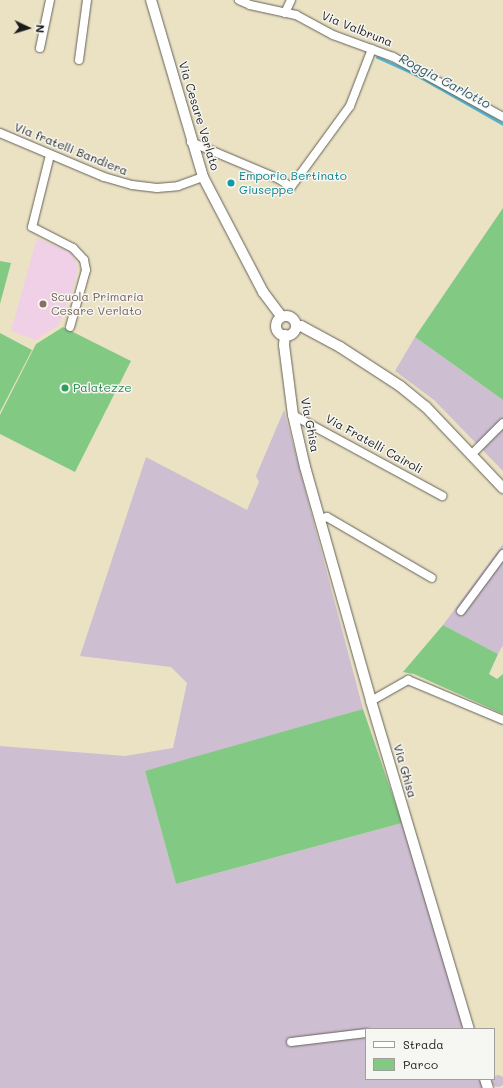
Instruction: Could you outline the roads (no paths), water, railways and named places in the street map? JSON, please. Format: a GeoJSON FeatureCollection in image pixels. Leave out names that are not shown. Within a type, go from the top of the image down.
{"type":"FeatureCollection","features":[{"type":"Feature","properties":{"kind":"street"},"geometry":{"type":"LineString","coordinates":[[40,48],[50,0]]}},
{"type":"Feature","properties":{"kind":"street"},"geometry":{"type":"LineString","coordinates":[[79,60],[87,0]]}},
{"type":"Feature","properties":{"kind":"street","name":"Via Cesare Verlato"},"geometry":{"type":"LineString","coordinates":[[151,0],[191,142],[203,177],[263,292],[282,317],[290,317],[296,326],[301,326],[340,347],[400,386],[426,407],[503,488]]}},
{"type":"Feature","properties":{"kind":"street","name":"Via Valbruna"},"geometry":{"type":"LineString","coordinates":[[239,0],[250,5],[296,16],[333,35],[393,56],[503,117]]}},
{"type":"Feature","properties":{"kind":"street"},"geometry":{"type":"LineString","coordinates":[[285,13],[291,0]]}},
{"type":"Feature","properties":{"kind":"street"},"geometry":{"type":"LineString","coordinates":[[191,142],[279,178],[291,187],[350,106],[372,49]]}},
{"type":"Feature","properties":{"kind":"street","name":"Via fratelli Bandiera"},"geometry":{"type":"LineString","coordinates":[[0,133],[104,177],[132,185],[157,188],[178,186],[203,177]]}},
{"type":"Feature","properties":{"kind":"street"},"geometry":{"type":"LineString","coordinates":[[50,155],[32,227],[73,248],[84,260],[86,270],[70,327]]}},
{"type":"Feature","properties":{"kind":"street"},"geometry":{"type":"LineString","coordinates":[[282,317],[278,322],[277,328],[280,333],[285,335],[291,334],[296,326]]}},
{"type":"Feature","properties":{"kind":"street","name":"Via Ghisa"},"geometry":{"type":"LineString","coordinates":[[285,335],[284,345],[293,415],[320,519],[371,701],[469,1028]]}},
{"type":"Feature","properties":{"kind":"street","name":"Via Fratelli Cairoli"},"geometry":{"type":"LineString","coordinates":[[293,415],[442,496]]}},
{"type":"Feature","properties":{"kind":"street"},"geometry":{"type":"LineString","coordinates":[[471,455],[503,423]]}},
{"type":"Feature","properties":{"kind":"street"},"geometry":{"type":"LineString","coordinates":[[320,519],[327,517],[432,578]]}},
{"type":"Feature","properties":{"kind":"street"},"geometry":{"type":"LineString","coordinates":[[461,611],[503,554]]}},
{"type":"Feature","properties":{"kind":"street"},"geometry":{"type":"LineString","coordinates":[[371,701],[408,680],[503,720]]}},
{"type":"Feature","properties":{"kind":"street"},"geometry":{"type":"LineString","coordinates":[[291,1042],[365,1033]]}},
{"type":"Feature","properties":{"kind":"waterway","name":"Roggia Carlotto"},"geometry":{"type":"LineString","coordinates":[[377,57],[415,74],[503,124]]}},
{"type":"Feature","properties":{"kind":"place","name":"Emporio Bertinato Giuseppe"},"geometry":{"type":"Point","coordinates":[231,183]}},
{"type":"Feature","properties":{"kind":"place","name":"Scuola Primaria Cesare Verlato"},"geometry":{"type":"Point","coordinates":[43,304]}},
{"type":"Feature","properties":{"kind":"place","name":"Palatezze"},"geometry":{"type":"Point","coordinates":[65,388]}}]}
